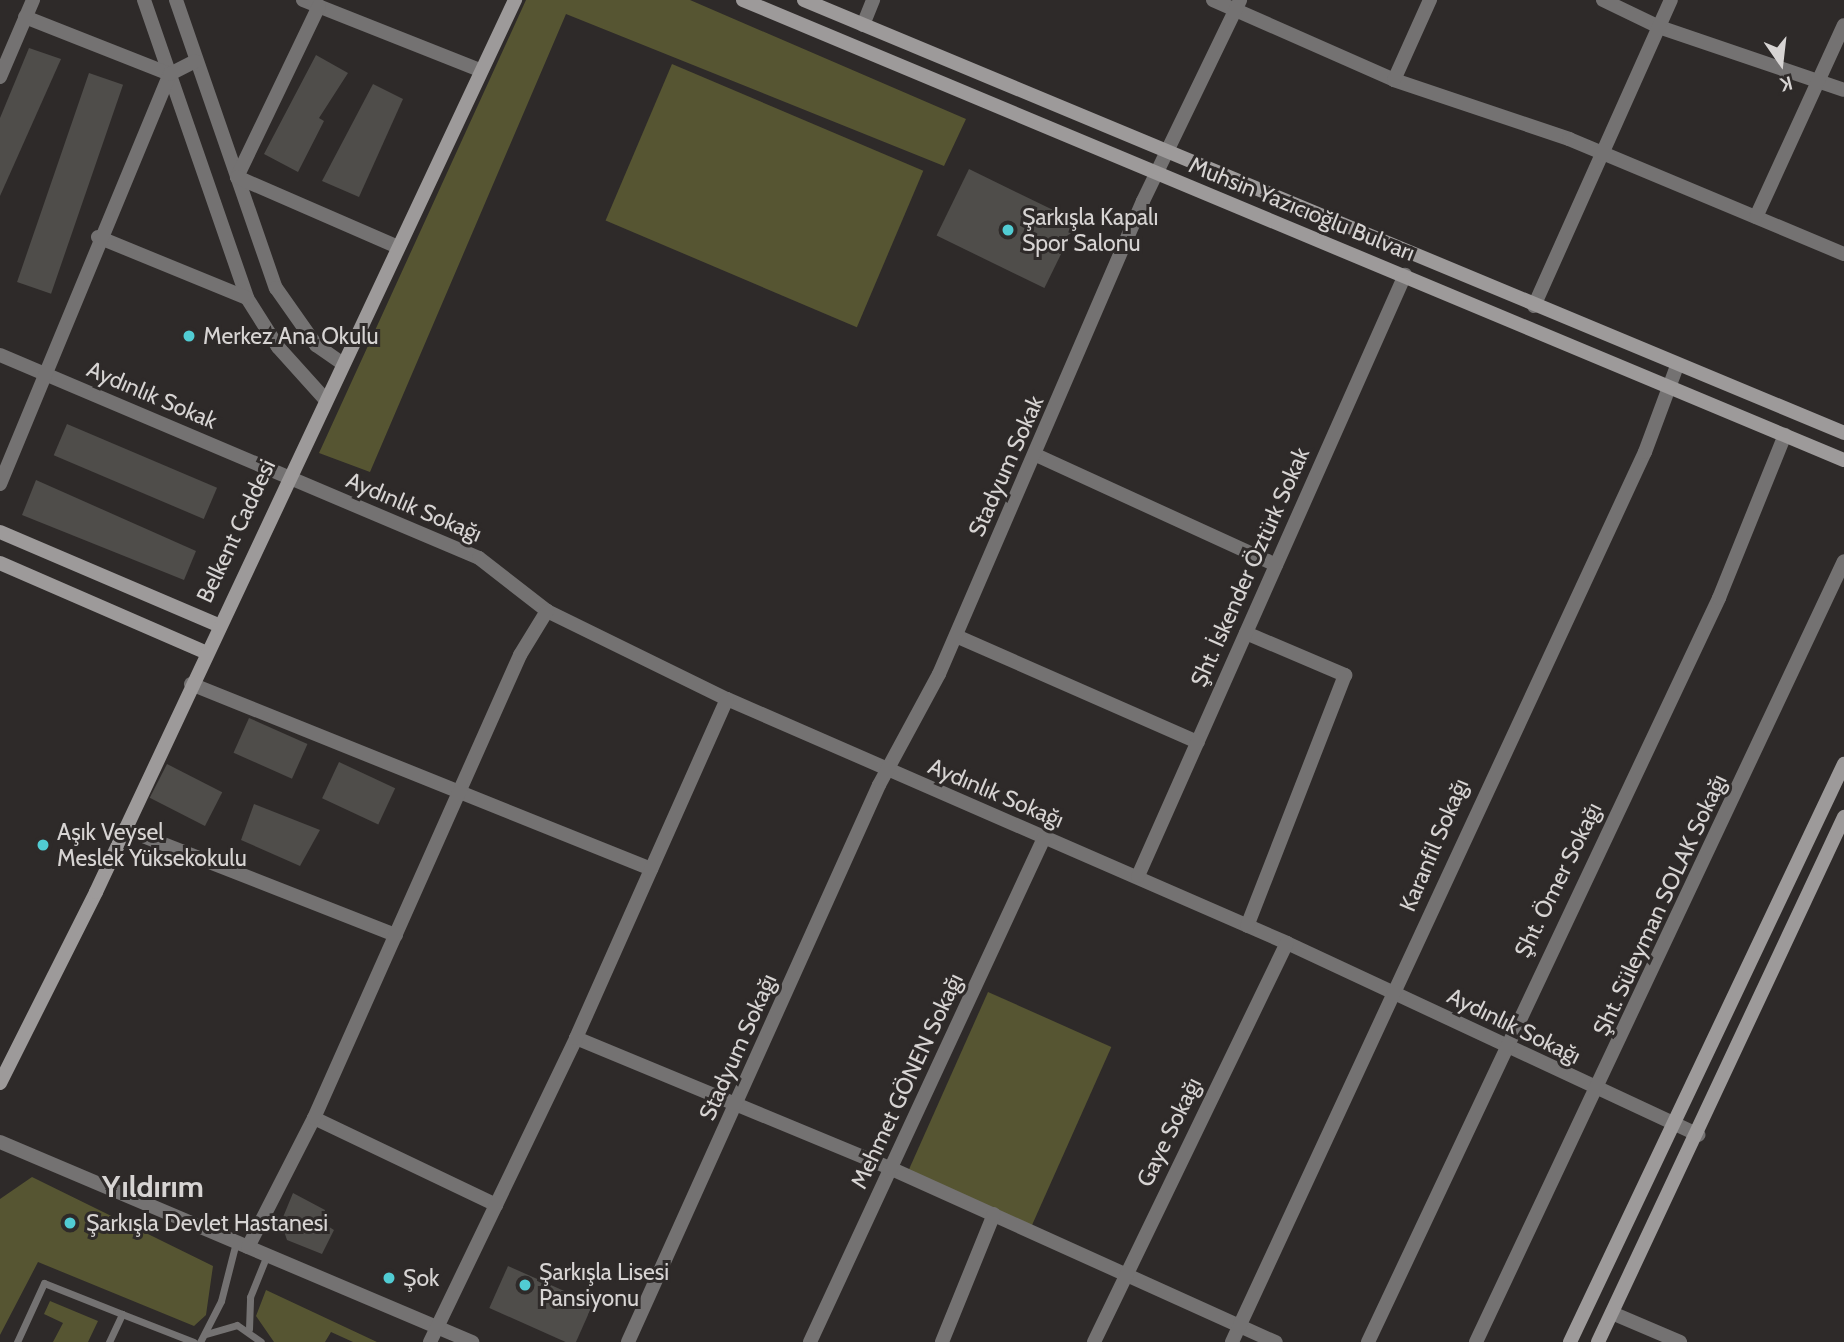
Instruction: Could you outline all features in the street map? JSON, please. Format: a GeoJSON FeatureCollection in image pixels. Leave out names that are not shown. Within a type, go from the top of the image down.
{"type":"FeatureCollection","features":[{"type":"Feature","properties":{"kind":"street"},"geometry":{"type":"LineString","coordinates":[[0,76],[33,0]]}},
{"type":"Feature","properties":{"kind":"street"},"geometry":{"type":"LineString","coordinates":[[144,0],[247,299],[278,347],[324,398]]}},
{"type":"Feature","properties":{"kind":"street"},"geometry":{"type":"LineString","coordinates":[[176,0],[276,288],[316,345],[340,362]]}},
{"type":"Feature","properties":{"kind":"street"},"geometry":{"type":"LineString","coordinates":[[303,0],[480,70]]}},
{"type":"Feature","properties":{"kind":"street","name":"Belkent Caddesi"},"geometry":{"type":"LineString","coordinates":[[0,1083],[125,829],[286,477],[514,0]]}},
{"type":"Feature","properties":{"kind":"street","name":"Muhsin Yazıcıoğlu Bulvarı"},"geometry":{"type":"LineString","coordinates":[[743,0],[1155,175],[1405,275],[1844,460]]}},
{"type":"Feature","properties":{"kind":"street","name":"Muhsin Yazıcıoğlu Bulvarı"},"geometry":{"type":"LineString","coordinates":[[804,0],[1677,366],[1844,433]]}},
{"type":"Feature","properties":{"kind":"street"},"geometry":{"type":"LineString","coordinates":[[863,25],[873,0]]}},
{"type":"Feature","properties":{"kind":"street"},"geometry":{"type":"LineString","coordinates":[[1213,0],[1237,5],[1394,80],[1569,139],[1600,155],[1844,254]]}},
{"type":"Feature","properties":{"kind":"street"},"geometry":{"type":"LineString","coordinates":[[1394,80],[1430,0]]}},
{"type":"Feature","properties":{"kind":"street"},"geometry":{"type":"LineString","coordinates":[[1602,0],[1658,27],[1844,90]]}},
{"type":"Feature","properties":{"kind":"street"},"geometry":{"type":"LineString","coordinates":[[1534,306],[1671,0]]}},
{"type":"Feature","properties":{"kind":"street","name":"Stadyum Sokak"},"geometry":{"type":"LineString","coordinates":[[888,771],[956,636],[1166,150],[1237,5]]}},
{"type":"Feature","properties":{"kind":"street"},"geometry":{"type":"LineString","coordinates":[[237,177],[320,6]]}},
{"type":"Feature","properties":{"kind":"street"},"geometry":{"type":"LineString","coordinates":[[25,17],[170,74]]}},
{"type":"Feature","properties":{"kind":"street"},"geometry":{"type":"LineString","coordinates":[[1756,217],[1844,25]]}},
{"type":"Feature","properties":{"kind":"street"},"geometry":{"type":"LineString","coordinates":[[0,484],[98,237],[170,74],[195,61]]}},
{"type":"Feature","properties":{"kind":"street"},"geometry":{"type":"LineString","coordinates":[[237,177],[396,246]]}},
{"type":"Feature","properties":{"kind":"street"},"geometry":{"type":"LineString","coordinates":[[98,237],[247,299]]}},
{"type":"Feature","properties":{"kind":"street","name":"Şht. İskender Öztürk Sokak"},"geometry":{"type":"LineString","coordinates":[[1138,876],[1405,275]]}},
{"type":"Feature","properties":{"kind":"street","name":"Aydınlık Sokak"},"geometry":{"type":"LineString","coordinates":[[0,355],[286,477]]}},
{"type":"Feature","properties":{"kind":"street","name":"Karanfil Sokağı"},"geometry":{"type":"LineString","coordinates":[[1232,1342],[1395,995],[1476,804],[1671,388],[1677,366]]}},
{"type":"Feature","properties":{"kind":"street","name":"Şht. Ömer Sokağı"},"geometry":{"type":"LineString","coordinates":[[1368,1342],[1504,1044],[1719,598],[1785,435]]}},
{"type":"Feature","properties":{"kind":"street"},"geometry":{"type":"LineString","coordinates":[[1036,455],[1276,565]]}},
{"type":"Feature","properties":{"kind":"street","name":"Aydınlık Sokağı"},"geometry":{"type":"LineString","coordinates":[[286,477],[478,558],[547,611],[727,699],[888,771],[1138,876],[1698,1135]]}},
{"type":"Feature","properties":{"kind":"street"},"geometry":{"type":"LineString","coordinates":[[0,532],[218,625]]}},
{"type":"Feature","properties":{"kind":"street","name":"Şht. Süleyman SOLAK Sokağı"},"geometry":{"type":"LineString","coordinates":[[1476,1342],[1844,561]]}},
{"type":"Feature","properties":{"kind":"street"},"geometry":{"type":"LineString","coordinates":[[0,563],[205,652]]}},
{"type":"Feature","properties":{"kind":"street"},"geometry":{"type":"LineString","coordinates":[[242,1245],[314,1118],[520,656],[547,611]]}},
{"type":"Feature","properties":{"kind":"street"},"geometry":{"type":"LineString","coordinates":[[1246,633],[1345,675],[1247,926]]}},
{"type":"Feature","properties":{"kind":"street"},"geometry":{"type":"LineString","coordinates":[[956,636],[1198,742]]}},
{"type":"Feature","properties":{"kind":"street"},"geometry":{"type":"LineString","coordinates":[[191,684],[651,869]]}},
{"type":"Feature","properties":{"kind":"street"},"geometry":{"type":"LineString","coordinates":[[430,1342],[576,1038],[727,699]]}},
{"type":"Feature","properties":{"kind":"street"},"geometry":{"type":"LineString","coordinates":[[1570,1342],[1844,764]]}},
{"type":"Feature","properties":{"kind":"street","name":"Stadyum Sokağı"},"geometry":{"type":"LineString","coordinates":[[628,1342],[888,771]]}},
{"type":"Feature","properties":{"kind":"street"},"geometry":{"type":"LineString","coordinates":[[1598,1342],[1698,1135],[1844,817]]}},
{"type":"Feature","properties":{"kind":"street"},"geometry":{"type":"LineString","coordinates":[[125,829],[396,935]]}},
{"type":"Feature","properties":{"kind":"street","name":"Mehmet GÖNEN Sokağı"},"geometry":{"type":"LineString","coordinates":[[810,1342],[1044,838]]}},
{"type":"Feature","properties":{"kind":"street","name":"Gaye Sokağı"},"geometry":{"type":"LineString","coordinates":[[1094,1342],[1287,943]]}},
{"type":"Feature","properties":{"kind":"street"},"geometry":{"type":"LineString","coordinates":[[576,1038],[738,1103],[891,1169],[1276,1342]]}},
{"type":"Feature","properties":{"kind":"street"},"geometry":{"type":"LineString","coordinates":[[314,1118],[496,1205]]}},
{"type":"Feature","properties":{"kind":"street"},"geometry":{"type":"LineString","coordinates":[[0,1142],[472,1342]]}},
{"type":"Feature","properties":{"kind":"street"},"geometry":{"type":"LineString","coordinates":[[942,1342],[993,1214]]}},
{"type":"Feature","properties":{"kind":"street"},"geometry":{"type":"LineString","coordinates":[[1612,1313],[1680,1342]]}},
{"type":"Feature","properties":{"kind":"lane"},"geometry":{"type":"LineString","coordinates":[[200,1342],[222,1301],[242,1245]]}},
{"type":"Feature","properties":{"kind":"lane"},"geometry":{"type":"LineString","coordinates":[[248,1329],[250,1297],[267,1255]]}},
{"type":"Feature","properties":{"kind":"lane"},"geometry":{"type":"LineString","coordinates":[[17,1342],[44,1283],[194,1342]]}},
{"type":"Feature","properties":{"kind":"lane"},"geometry":{"type":"LineString","coordinates":[[109,1342],[122,1314]]}},
{"type":"Feature","properties":{"kind":"lane"},"geometry":{"type":"LineString","coordinates":[[205,1335],[225,1325],[248,1329],[261,1342]]}},
{"type":"Feature","properties":{"kind":"shaded area"},"geometry":{"type":"Polygon","coordinates":[[[526,0],[690,0],[966,119],[944,166],[566,14],[370,472],[319,453],[526,0]]]}},
{"type":"Feature","properties":{"kind":"shaded area"},"geometry":{"type":"Polygon","coordinates":[[[672,64],[923,171],[857,327],[606,220],[672,64]]]}},
{"type":"Feature","properties":{"kind":"shaded area"},"geometry":{"type":"Polygon","coordinates":[[[988,992],[1111,1047],[1029,1231],[906,1177],[988,992]]]}},
{"type":"Feature","properties":{"kind":"shaded area"},"geometry":{"type":"Polygon","coordinates":[[[32,1177],[213,1266],[206,1315],[194,1326],[38,1262],[0,1335],[0,1199],[32,1177]]]}},
{"type":"Feature","properties":{"kind":"shaded area"},"geometry":{"type":"Polygon","coordinates":[[[266,1290],[377,1342],[353,1342],[331,1332],[325,1342],[274,1342],[256,1316],[266,1290]]]}},
{"type":"Feature","properties":{"kind":"shaded area"},"geometry":{"type":"Polygon","coordinates":[[[50,1301],[98,1321],[88,1342],[53,1342],[63,1323],[44,1314],[50,1301]]]}},
{"type":"Feature","properties":{"kind":"building"},"geometry":{"type":"Polygon","coordinates":[[[29,48],[61,59],[0,196],[0,118],[29,48]]]}},
{"type":"Feature","properties":{"kind":"building"},"geometry":{"type":"Polygon","coordinates":[[[316,55],[348,73],[319,118],[324,121],[298,172],[264,154],[316,55]]]}},
{"type":"Feature","properties":{"kind":"building"},"geometry":{"type":"Polygon","coordinates":[[[89,73],[123,85],[51,294],[17,282],[89,73]]]}},
{"type":"Feature","properties":{"kind":"building"},"geometry":{"type":"Polygon","coordinates":[[[373,84],[403,99],[359,197],[322,181],[373,84]]]}},
{"type":"Feature","properties":{"kind":"building","name":"Şarkışla Kapalı Spor Salonu"},"geometry":{"type":"Polygon","coordinates":[[[969,169],[1077,222],[1044,288],[937,236],[969,169]]]}},
{"type":"Feature","properties":{"kind":"building"},"geometry":{"type":"Polygon","coordinates":[[[67,424],[217,488],[204,519],[54,455],[67,424]]]}},
{"type":"Feature","properties":{"kind":"building"},"geometry":{"type":"Polygon","coordinates":[[[36,480],[196,551],[184,580],[22,515],[36,480]]]}},
{"type":"Feature","properties":{"kind":"building"},"geometry":{"type":"Polygon","coordinates":[[[249,718],[307,744],[292,779],[234,753],[249,718]]]}},
{"type":"Feature","properties":{"kind":"building"},"geometry":{"type":"Polygon","coordinates":[[[339,762],[395,788],[378,824],[322,798],[339,762]]]}},
{"type":"Feature","properties":{"kind":"building"},"geometry":{"type":"Polygon","coordinates":[[[167,764],[222,792],[205,826],[150,798],[167,764]]]}},
{"type":"Feature","properties":{"kind":"building"},"geometry":{"type":"Polygon","coordinates":[[[254,804],[320,830],[300,866],[241,840],[254,804]]]}},
{"type":"Feature","properties":{"kind":"building"},"geometry":{"type":"Polygon","coordinates":[[[293,1193],[325,1210],[323,1223],[334,1230],[322,1254],[287,1240],[281,1222],[293,1193]]]}},
{"type":"Feature","properties":{"kind":"building","name":"Şarkışla Lisesi Pansiyonu"},"geometry":{"type":"Polygon","coordinates":[[[508,1266],[593,1304],[576,1342],[566,1342],[489,1308],[508,1266]]]}},
{"type":"Feature","properties":{"kind":"place","name":"Şarkışla Kapalı Spor Salonu"},"geometry":{"type":"Point","coordinates":[1008,230]}},
{"type":"Feature","properties":{"kind":"place","name":"Merkez Ana Okulu"},"geometry":{"type":"Point","coordinates":[189,336]}},
{"type":"Feature","properties":{"kind":"place","name":"Aşık Veysel Meslek Yüksekokulu"},"geometry":{"type":"Point","coordinates":[43,845]}},
{"type":"Feature","properties":{"kind":"place","name":"Şarkışla Devlet Hastanesi"},"geometry":{"type":"Point","coordinates":[70,1223]}},
{"type":"Feature","properties":{"kind":"place","name":"Şok"},"geometry":{"type":"Point","coordinates":[389,1278]}},
{"type":"Feature","properties":{"kind":"place","name":"Şarkışla Lisesi Pansiyonu"},"geometry":{"type":"Point","coordinates":[525,1285]}},
{"type":"Feature","properties":{"kind":"district","name":"Yıldırım"},"geometry":{"type":"Point","coordinates":[153,1187]}}]}
